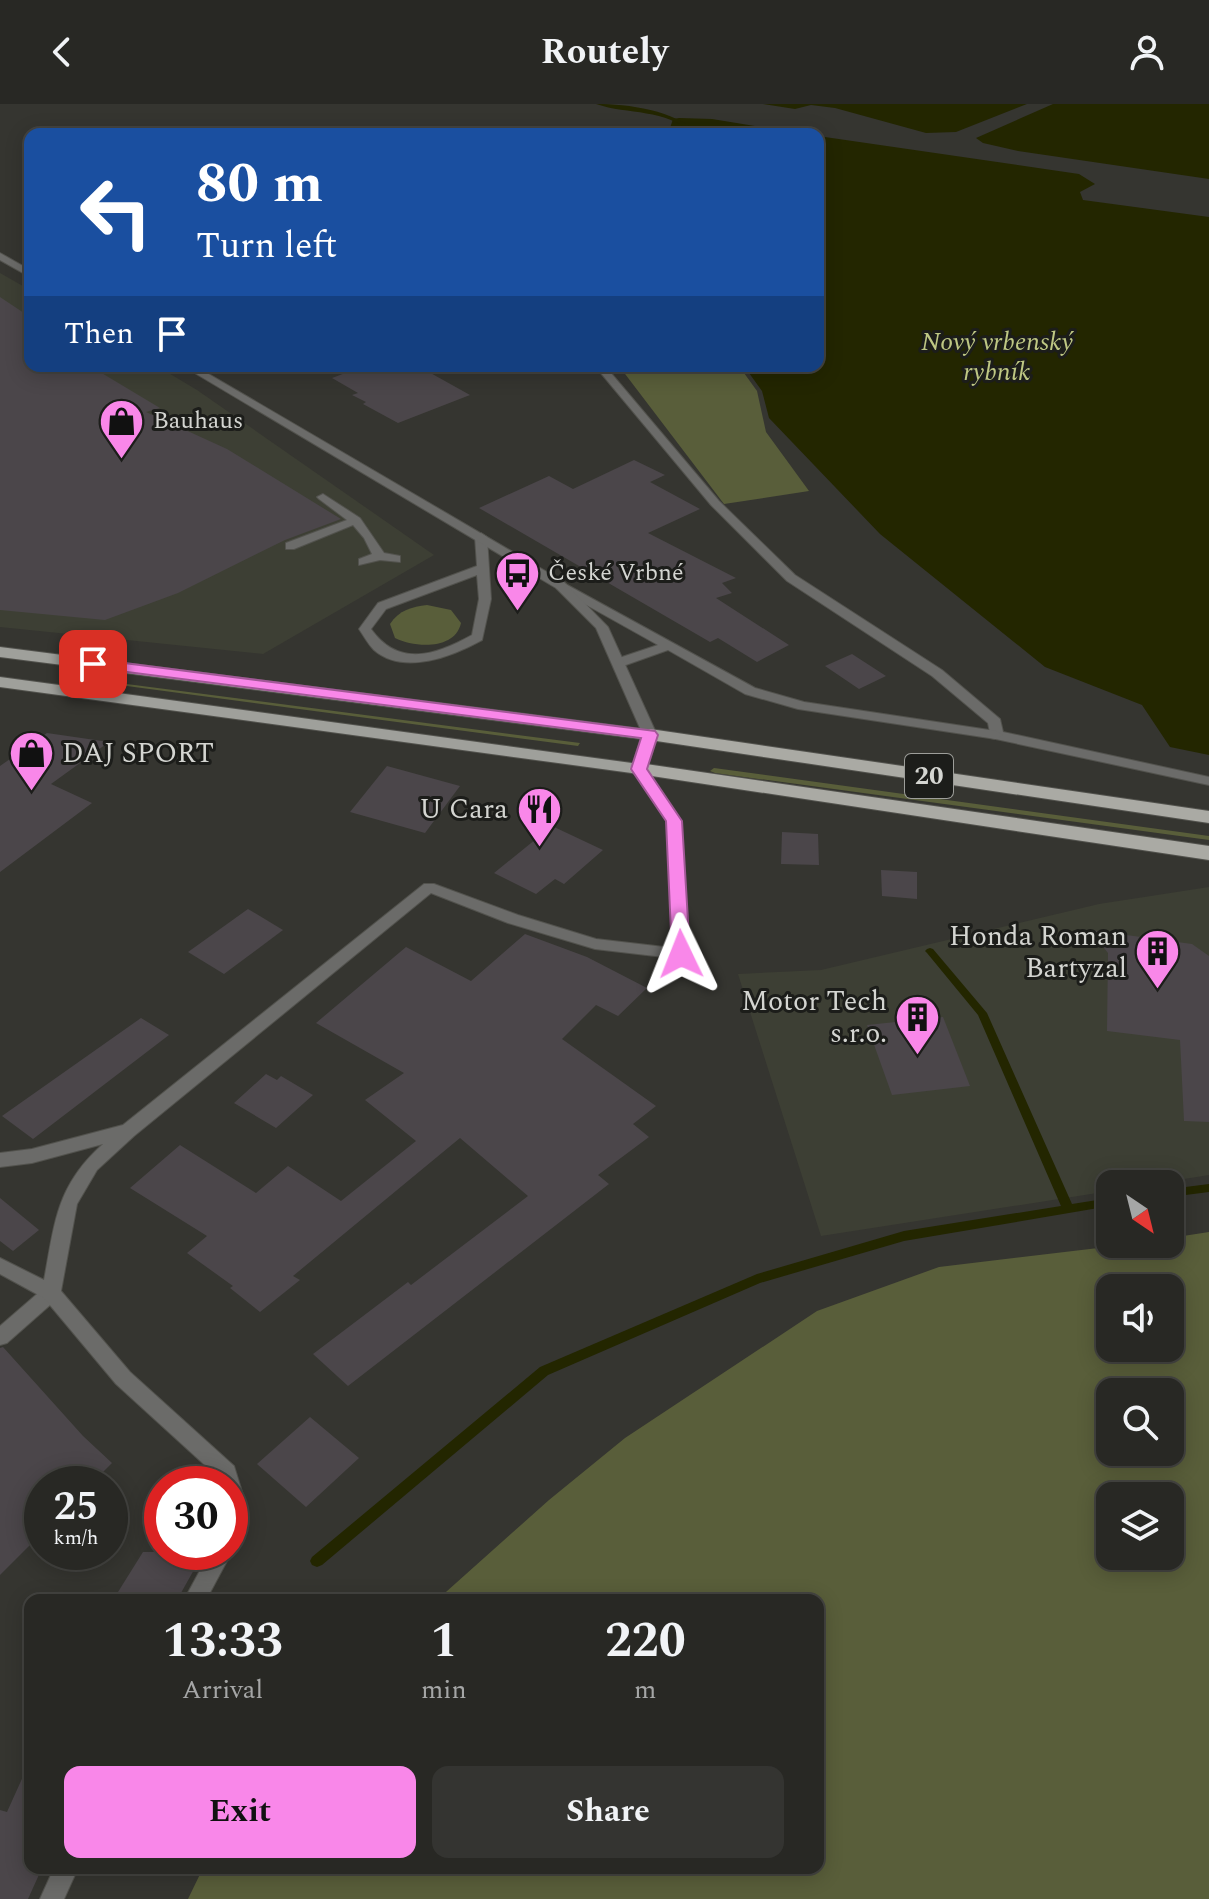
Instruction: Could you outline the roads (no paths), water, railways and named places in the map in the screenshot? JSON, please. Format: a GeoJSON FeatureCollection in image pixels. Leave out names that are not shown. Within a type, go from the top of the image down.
{"type":"FeatureCollection","features":[{"type":"Feature","properties":{"kind":"highway","name":"20"},"geometry":{"type":"LineString","coordinates":[[650,735],[1209,817]]}},
{"type":"Feature","properties":{"kind":"highway","name":"20"},"geometry":{"type":"LineString","coordinates":[[639,769],[1209,853]]}},
{"type":"Feature","properties":{"kind":"main road","name":"20"},"geometry":{"type":"LineString","coordinates":[[0,652],[650,735]]}},
{"type":"Feature","properties":{"kind":"main road","name":"20"},"geometry":{"type":"LineString","coordinates":[[0,682],[639,769]]}},
{"type":"Feature","properties":{"kind":"street"},"geometry":{"type":"LineString","coordinates":[[0,256],[24,270]]}},
{"type":"Feature","properties":{"kind":"street"},"geometry":{"type":"LineString","coordinates":[[198,372],[560,585],[750,691],[790,702],[996,735],[1209,781]]}},
{"type":"Feature","properties":{"kind":"street"},"geometry":{"type":"LineString","coordinates":[[605,372],[715,503],[791,578],[937,673],[995,722],[996,735]]}},
{"type":"Feature","properties":{"kind":"street"},"geometry":{"type":"LineString","coordinates":[[323,497],[356,520],[374,541],[379,556]]}},
{"type":"Feature","properties":{"kind":"street"},"geometry":{"type":"LineString","coordinates":[[290,546],[356,520]]}},
{"type":"Feature","properties":{"kind":"street"},"geometry":{"type":"LineString","coordinates":[[481,537],[485,599],[478,637],[449,654],[409,659],[381,648],[365,629],[382,606],[481,569]]}},
{"type":"Feature","properties":{"kind":"street"},"geometry":{"type":"LineString","coordinates":[[363,562],[379,556],[396,559]]}},
{"type":"Feature","properties":{"kind":"street"},"geometry":{"type":"LineString","coordinates":[[0,1337],[51,1293],[68,1203],[91,1165],[128,1131],[429,887],[513,919],[595,944],[681,954],[674,821],[639,769],[650,735],[602,627],[560,585]]}},
{"type":"Feature","properties":{"kind":"street"},"geometry":{"type":"LineString","coordinates":[[618,663],[668,646]]}},
{"type":"Feature","properties":{"kind":"street"},"geometry":{"type":"LineString","coordinates":[[0,1160],[32,1156],[128,1131]]}},
{"type":"Feature","properties":{"kind":"street"},"geometry":{"type":"LineString","coordinates":[[0,1265],[51,1293],[123,1378],[220,1466]]}},
{"type":"Feature","properties":{"kind":"street"},"geometry":{"type":"LineString","coordinates":[[198,1594],[211,1570]]}},
{"type":"Feature","properties":{"kind":"street"},"geometry":{"type":"LineString","coordinates":[[52,1899],[63,1874]]}},
{"type":"Feature","properties":{"kind":"water"},"geometry":{"type":"Polygon","coordinates":[[[763,104],[1027,104],[956,132],[926,133],[835,108],[811,105],[795,109],[763,104]]]}},
{"type":"Feature","properties":{"kind":"water"},"geometry":{"type":"Polygon","coordinates":[[[1053,104],[1209,104],[1209,179],[1018,151],[983,143],[976,138],[1053,104]]]}},
{"type":"Feature","properties":{"kind":"water"},"geometry":{"type":"Polygon","coordinates":[[[673,119],[712,119],[768,128],[670,128],[673,119]]]}},
{"type":"Feature","properties":{"kind":"water","name":"Nový vrbenský rybník"},"geometry":{"type":"Polygon","coordinates":[[[824,137],[1079,174],[1095,184],[1080,192],[1083,200],[1209,217],[1209,755],[1170,747],[1142,705],[1045,667],[880,534],[769,418],[762,391],[748,372],[824,372],[824,137]]]}},
{"type":"Feature","properties":{"kind":"waterway"},"geometry":{"type":"LineString","coordinates":[[598,104],[664,116],[690,128]]}},
{"type":"Feature","properties":{"kind":"waterway"},"geometry":{"type":"LineString","coordinates":[[930,951],[982,1013],[1068,1208]]}},
{"type":"Feature","properties":{"kind":"waterway"},"geometry":{"type":"LineString","coordinates":[[1184,1191],[1209,1188]]}},
{"type":"Feature","properties":{"kind":"waterway"},"geometry":{"type":"LineString","coordinates":[[317,1561],[544,1371],[757,1279],[904,1236],[1096,1204]]}},
{"type":"Feature","properties":{"kind":"place","name":"Bauhaus"},"geometry":{"type":"Point","coordinates":[122,460]}},
{"type":"Feature","properties":{"kind":"place","name":"České Vrbné"},"geometry":{"type":"Point","coordinates":[517,612]}},
{"type":"Feature","properties":{"kind":"place","name":"DAJ SPORT"},"geometry":{"type":"Point","coordinates":[31,792]}},
{"type":"Feature","properties":{"kind":"place","name":"U Cara"},"geometry":{"type":"Point","coordinates":[539,848]}},
{"type":"Feature","properties":{"kind":"place","name":"Honda Roman Bartyzal"},"geometry":{"type":"Point","coordinates":[1158,991]}},
{"type":"Feature","properties":{"kind":"place","name":"Motor Tech s.r.o."},"geometry":{"type":"Point","coordinates":[918,1056]}}]}
